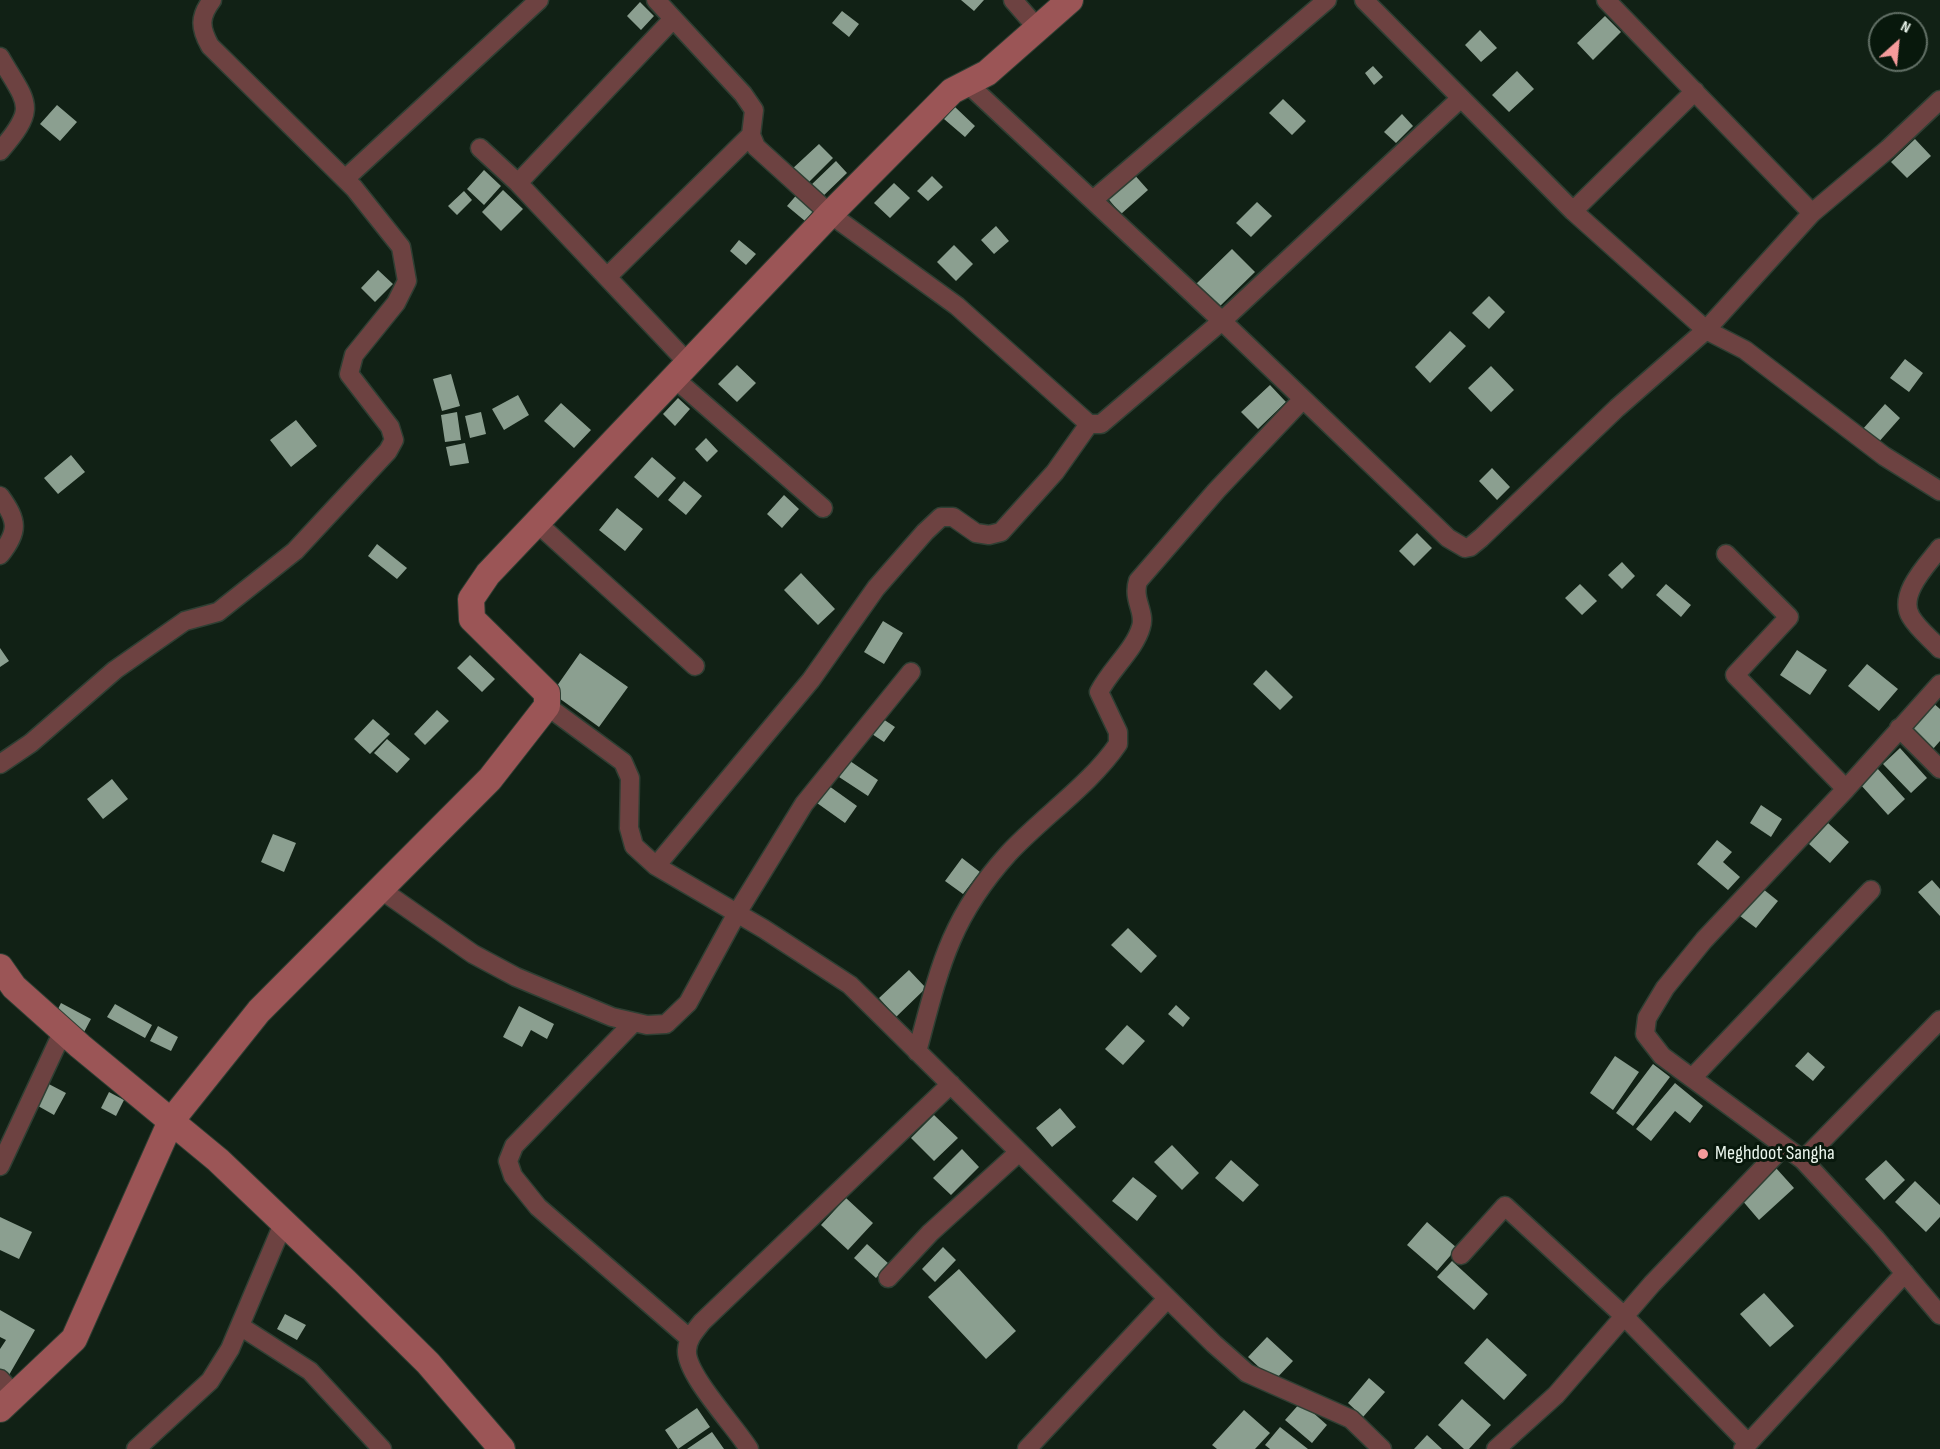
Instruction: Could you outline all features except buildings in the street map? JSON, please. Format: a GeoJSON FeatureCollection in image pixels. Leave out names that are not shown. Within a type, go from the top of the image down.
{"type":"FeatureCollection","features":[{"type":"Feature","properties":{"kind":"street"},"geometry":{"type":"LineString","coordinates":[[0,764],[31,743],[115,670],[185,621],[218,612],[295,551],[394,440],[390,427],[349,374],[354,355],[396,303],[407,281],[401,246],[345,179],[210,46],[202,32],[201,17],[212,0]]}},
{"type":"Feature","properties":{"kind":"street"},"geometry":{"type":"LineString","coordinates":[[345,179],[539,0]]}},
{"type":"Feature","properties":{"kind":"street"},"geometry":{"type":"LineString","coordinates":[[656,0],[743,94],[754,110],[751,135],[756,147],[830,214],[957,306],[1089,424],[1101,424],[1222,321],[1460,99]]}},
{"type":"Feature","properties":{"kind":"street"},"geometry":{"type":"LineString","coordinates":[[1013,0],[1039,30]]}},
{"type":"Feature","properties":{"kind":"street"},"geometry":{"type":"LineString","coordinates":[[5,1395],[74,1339],[171,1121],[259,1011],[490,780],[547,706],[549,701],[547,693],[472,619],[471,599],[488,574],[830,214],[952,91],[987,73],[1039,30],[1070,0]]}},
{"type":"Feature","properties":{"kind":"street"},"geometry":{"type":"LineString","coordinates":[[1093,200],[1327,0]]}},
{"type":"Feature","properties":{"kind":"street"},"geometry":{"type":"LineString","coordinates":[[1364,0],[1573,211],[1706,330],[1745,350],[1884,456],[1940,491]]}},
{"type":"Feature","properties":{"kind":"street"},"geometry":{"type":"LineString","coordinates":[[1606,0],[1812,213]]}},
{"type":"Feature","properties":{"kind":"street"},"geometry":{"type":"LineString","coordinates":[[518,183],[673,19]]}},
{"type":"Feature","properties":{"kind":"street"},"geometry":{"type":"LineString","coordinates":[[0,57],[24,98],[26,112],[21,127],[0,151]]}},
{"type":"Feature","properties":{"kind":"street"},"geometry":{"type":"LineString","coordinates":[[967,83],[1222,321],[1448,538],[1465,548],[1481,538],[1617,408],[1706,330],[1812,213],[1888,149],[1940,100]]}},
{"type":"Feature","properties":{"kind":"street"},"geometry":{"type":"LineString","coordinates":[[1573,211],[1695,91]]}},
{"type":"Feature","properties":{"kind":"street"},"geometry":{"type":"LineString","coordinates":[[607,277],[751,135]]}},
{"type":"Feature","properties":{"kind":"street"},"geometry":{"type":"LineString","coordinates":[[480,148],[518,183],[607,277],[681,370],[823,508]]}},
{"type":"Feature","properties":{"kind":"street"},"geometry":{"type":"LineString","coordinates":[[917,1052],[939,969],[967,906],[1008,854],[1118,744],[1118,732],[1099,692],[1106,677],[1141,630],[1143,618],[1134,593],[1138,581],[1216,490],[1303,399]]}},
{"type":"Feature","properties":{"kind":"street"},"geometry":{"type":"LineString","coordinates":[[656,866],[811,680],[876,588],[925,532],[941,518],[953,517],[976,533],[988,535],[1001,532],[1055,472],[1089,424]]}},
{"type":"Feature","properties":{"kind":"street"},"geometry":{"type":"LineString","coordinates":[[0,496],[10,510],[15,527],[12,540],[0,555]]}},
{"type":"Feature","properties":{"kind":"street"},"geometry":{"type":"LineString","coordinates":[[537,523],[695,666]]}},
{"type":"Feature","properties":{"kind":"street"},"geometry":{"type":"LineString","coordinates":[[1940,548],[1909,593],[1906,605],[1911,618],[1940,649]]}},
{"type":"Feature","properties":{"kind":"street"},"geometry":{"type":"LineString","coordinates":[[1726,554],[1790,616],[1735,675],[1846,789]]}},
{"type":"Feature","properties":{"kind":"street"},"geometry":{"type":"LineString","coordinates":[[380,889],[473,954],[507,972],[612,1017],[647,1025],[666,1024],[688,1003],[736,913],[804,804],[911,672]]}},
{"type":"Feature","properties":{"kind":"street"},"geometry":{"type":"LineString","coordinates":[[1940,684],[1846,789],[1718,923],[1665,988],[1647,1018],[1646,1034],[1662,1056],[1803,1160],[1940,1315]]}},
{"type":"Feature","properties":{"kind":"street"},"geometry":{"type":"LineString","coordinates":[[547,706],[623,762],[630,778],[629,828],[634,846],[656,866],[850,985],[1167,1299],[1247,1373],[1351,1419],[1382,1449]]}},
{"type":"Feature","properties":{"kind":"street"},"geometry":{"type":"LineString","coordinates":[[1899,728],[1940,770]]}},
{"type":"Feature","properties":{"kind":"street"},"geometry":{"type":"LineString","coordinates":[[1692,1078],[1871,890]]}},
{"type":"Feature","properties":{"kind":"street"},"geometry":{"type":"LineString","coordinates":[[0,967],[14,987],[71,1038],[218,1160],[428,1363],[502,1449]]}},
{"type":"Feature","properties":{"kind":"street"},"geometry":{"type":"LineString","coordinates":[[1803,1160],[1940,1020]]}},
{"type":"Feature","properties":{"kind":"street"},"geometry":{"type":"LineString","coordinates":[[634,1022],[514,1146],[508,1161],[513,1176],[538,1207],[689,1338]]}},
{"type":"Feature","properties":{"kind":"street"},"geometry":{"type":"LineString","coordinates":[[0,1166],[71,1038]]}},
{"type":"Feature","properties":{"kind":"street"},"geometry":{"type":"LineString","coordinates":[[748,1449],[694,1373],[686,1353],[689,1338],[702,1322],[951,1084]]}},
{"type":"Feature","properties":{"kind":"street"},"geometry":{"type":"LineString","coordinates":[[1496,1449],[1556,1395],[1624,1316],[1784,1146]]}},
{"type":"Feature","properties":{"kind":"street"},"geometry":{"type":"LineString","coordinates":[[888,1278],[930,1233],[1018,1153]]}},
{"type":"Feature","properties":{"kind":"street"},"geometry":{"type":"LineString","coordinates":[[1461,1255],[1505,1206],[1624,1316],[1745,1446],[1905,1273]]}},
{"type":"Feature","properties":{"kind":"street"},"geometry":{"type":"LineString","coordinates":[[136,1449],[210,1381],[230,1349],[283,1224]]}},
{"type":"Feature","properties":{"kind":"street"},"geometry":{"type":"LineString","coordinates":[[1027,1449],[1167,1299]]}},
{"type":"Feature","properties":{"kind":"street"},"geometry":{"type":"LineString","coordinates":[[240,1326],[310,1371],[382,1449]]}},
{"type":"Feature","properties":{"kind":"place","name":"Meghdoot Sangha"},"geometry":{"type":"Point","coordinates":[1703,1154]}}]}
